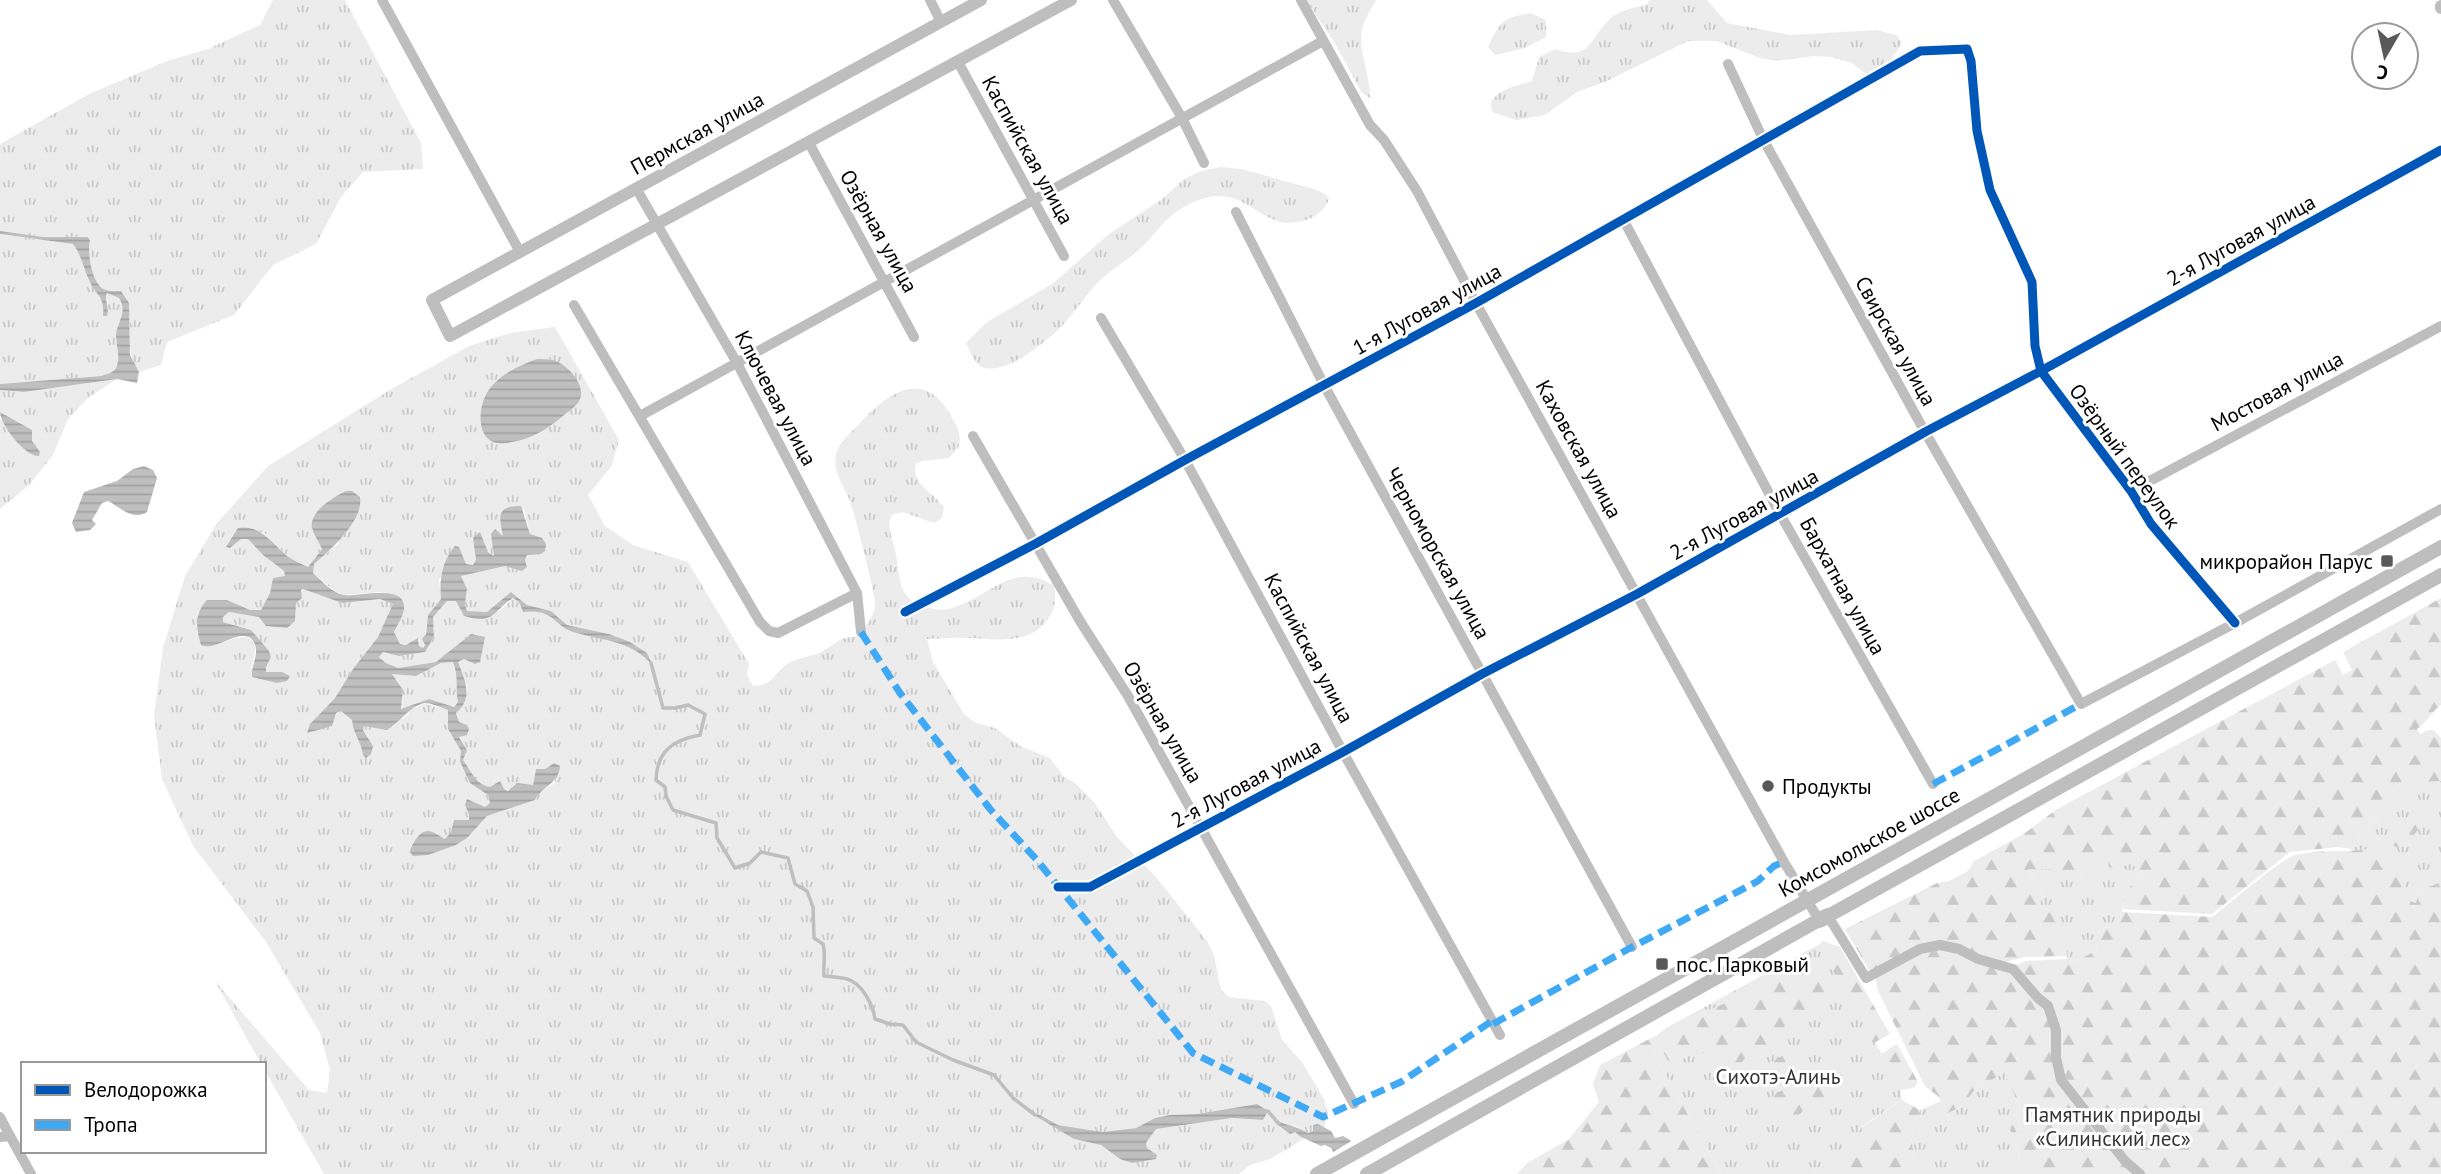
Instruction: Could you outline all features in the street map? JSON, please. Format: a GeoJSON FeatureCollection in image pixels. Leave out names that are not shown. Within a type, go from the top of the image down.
{"type":"FeatureCollection","features":[{"type":"Feature","properties":{"kind":"main road","name":"Комсомольское шоссе"},"geometry":{"type":"LineString","coordinates":[[1317,1174],[1805,897],[2441,547]]}},
{"type":"Feature","properties":{"kind":"main road"},"geometry":{"type":"LineString","coordinates":[[1367,1174],[2441,575]]}},
{"type":"Feature","properties":{"kind":"street"},"geometry":{"type":"LineString","coordinates":[[382,0],[520,252]]}},
{"type":"Feature","properties":{"kind":"street"},"geometry":{"type":"LineString","coordinates":[[930,0],[941,22]]}},
{"type":"Feature","properties":{"kind":"street","name":"Пермская улица"},"geometry":{"type":"LineString","coordinates":[[657,225],[450,336],[432,300],[981,0]]}},
{"type":"Feature","properties":{"kind":"street"},"geometry":{"type":"LineString","coordinates":[[657,225],[1071,0]]}},
{"type":"Feature","properties":{"kind":"street"},"geometry":{"type":"LineString","coordinates":[[1113,0],[1182,118],[1204,163]]}},
{"type":"Feature","properties":{"kind":"street","name":"Каховская улица"},"geometry":{"type":"LineString","coordinates":[[1301,0],[1370,125],[1384,140],[1417,191],[1476,303],[1805,897],[1824,918],[1866,978],[1920,949],[1940,945],[1959,949],[2013,969],[2048,1006],[2056,1030],[2056,1057],[2062,1080],[2124,1161],[2140,1174]]}},
{"type":"Feature","properties":{"kind":"street"},"geometry":{"type":"LineString","coordinates":[[640,416],[1323,41]]}},
{"type":"Feature","properties":{"kind":"street","name":"1-я Луговая улица"},"geometry":{"type":"LineString","coordinates":[[905,612],[1476,303],[1920,51],[1967,49]]}},
{"type":"Feature","properties":{"kind":"street","name":"Озёрный переулок"},"geometry":{"type":"LineString","coordinates":[[1967,49],[1971,61],[1977,131],[1990,190],[2032,282],[2035,346],[2041,371],[2131,491],[2151,524],[2235,623]]}},
{"type":"Feature","properties":{"kind":"street","name":"Каспийская улица"},"geometry":{"type":"LineString","coordinates":[[958,62],[1064,256]]}},
{"type":"Feature","properties":{"kind":"street","name":"Свирская улица"},"geometry":{"type":"LineString","coordinates":[[1728,64],[1763,139],[1925,432],[2081,704],[2235,623]]}},
{"type":"Feature","properties":{"kind":"street","name":"Озёрная улица"},"geometry":{"type":"LineString","coordinates":[[809,143],[914,337]]}},
{"type":"Feature","properties":{"kind":"street","name":"2-я Луговая улица"},"geometry":{"type":"LineString","coordinates":[[1058,887],[1090,887],[1343,752],[1482,674],[1637,594],[1925,432],[2041,371],[2441,150]]}},
{"type":"Feature","properties":{"kind":"street","name":"Ключевая улица"},"geometry":{"type":"LineString","coordinates":[[636,188],[737,363],[857,593],[861,632]]}},
{"type":"Feature","properties":{"kind":"street","name":"Черноморская улица"},"geometry":{"type":"LineString","coordinates":[[1236,212],[1324,385],[1632,947]]}},
{"type":"Feature","properties":{"kind":"street","name":"Бархатная улица"},"geometry":{"type":"LineString","coordinates":[[1623,219],[1780,514],[1933,784]]}},
{"type":"Feature","properties":{"kind":"street"},"geometry":{"type":"LineString","coordinates":[[574,305],[760,622],[769,631],[778,633],[857,593]]}},
{"type":"Feature","properties":{"kind":"street","name":"Каспийская улица"},"geometry":{"type":"LineString","coordinates":[[1101,318],[1185,460],[1500,1034]]}},
{"type":"Feature","properties":{"kind":"street","name":"Мостовая улица"},"geometry":{"type":"LineString","coordinates":[[2131,491],[2441,326]]}},
{"type":"Feature","properties":{"kind":"street","name":"Озёрная улица"},"geometry":{"type":"LineString","coordinates":[[973,436],[1128,696],[1354,1104]]}},
{"type":"Feature","properties":{"kind":"street"},"geometry":{"type":"LineString","coordinates":[[2235,623],[2441,509]]}},
{"type":"Feature","properties":{"kind":"street"},"geometry":{"type":"LineString","coordinates":[[0,1117],[5,1136],[31,1174]]}},
{"type":"Feature","properties":{"kind":"green space"},"geometry":{"type":"Polygon","coordinates":[[[273,0],[345,0],[421,143],[423,169],[363,172],[341,197],[316,244],[273,265],[234,315],[167,342],[161,365],[139,372],[131,353],[126,300],[121,291],[106,290],[96,281],[91,267],[88,237],[44,237],[0,231],[0,144],[89,94],[167,61],[208,49],[260,25],[273,0]]]}},
{"type":"Feature","properties":{"kind":"green space"},"geometry":{"type":"Polygon","coordinates":[[[1306,0],[1376,0],[1361,34],[1370,98],[1362,93],[1336,45],[1306,0]]]}},
{"type":"Feature","properties":{"kind":"green space"},"geometry":{"type":"Polygon","coordinates":[[[1650,0],[1707,0],[1727,23],[1790,35],[1877,30],[1896,35],[1902,43],[1887,66],[1873,76],[1852,63],[1831,57],[1814,56],[1776,61],[1760,58],[1716,41],[1688,41],[1607,81],[1577,92],[1545,115],[1516,120],[1492,112],[1491,102],[1495,97],[1509,88],[1532,81],[1539,57],[1555,49],[1567,52],[1583,50],[1614,15],[1647,4],[1650,0]]]}},
{"type":"Feature","properties":{"kind":"green space"},"geometry":{"type":"Polygon","coordinates":[[[1530,13],[1546,20],[1546,37],[1525,48],[1495,55],[1488,47],[1499,26],[1513,17],[1530,13]]]}},
{"type":"Feature","properties":{"kind":"green space"},"geometry":{"type":"Polygon","coordinates":[[[1221,167],[1241,169],[1317,190],[1329,199],[1326,206],[1310,219],[1288,223],[1273,219],[1228,197],[1212,196],[1192,203],[1170,217],[1141,248],[1099,281],[1047,340],[1015,361],[994,369],[981,367],[976,361],[966,343],[987,322],[1052,284],[1109,234],[1161,200],[1183,180],[1198,172],[1221,167]]]}},
{"type":"Feature","properties":{"kind":"green space"},"geometry":{"type":"Polygon","coordinates":[[[0,234],[73,244],[82,256],[90,281],[108,312],[107,293],[119,298],[122,312],[116,335],[118,360],[113,371],[101,376],[0,384],[0,234]]]}},
{"type":"Feature","properties":{"kind":"green space"},"geometry":{"type":"Polygon","coordinates":[[[555,327],[619,440],[611,467],[588,495],[605,526],[633,545],[688,562],[749,664],[747,675],[753,686],[770,681],[793,661],[821,652],[841,640],[856,637],[868,623],[874,611],[875,600],[850,501],[837,471],[837,451],[844,439],[892,395],[915,388],[938,398],[957,427],[959,446],[949,458],[916,464],[916,477],[944,507],[942,518],[934,523],[903,512],[893,514],[891,518],[890,532],[904,591],[919,605],[945,610],[961,605],[1012,579],[1025,577],[1039,579],[1054,586],[1055,599],[1052,612],[1045,623],[1026,636],[1002,639],[927,639],[933,662],[964,714],[974,722],[995,728],[1022,747],[1050,758],[1064,777],[1074,782],[1094,802],[1117,837],[1156,877],[1207,941],[1214,955],[1221,990],[1229,997],[1265,1001],[1271,1006],[1282,1040],[1302,1062],[1324,1099],[1328,1115],[1324,1128],[1318,1124],[1308,1133],[1294,1125],[1295,1132],[1304,1139],[1270,1159],[1250,1165],[1239,1174],[324,1174],[266,1072],[266,1062],[260,1062],[215,981],[309,1090],[327,1093],[330,1070],[320,1033],[266,942],[193,846],[162,779],[154,715],[163,648],[185,576],[217,523],[268,466],[388,391],[469,346],[510,333],[555,327]],[[524,509],[508,543],[520,548],[520,555],[512,553],[501,533],[491,534],[494,556],[473,538],[476,560],[473,566],[466,564],[439,579],[441,599],[428,615],[423,648],[419,646],[420,639],[406,645],[400,644],[394,632],[404,609],[381,592],[344,595],[333,590],[313,573],[314,564],[339,543],[312,526],[322,549],[308,567],[289,558],[264,533],[244,527],[230,548],[241,539],[248,539],[284,571],[286,577],[273,578],[270,593],[261,610],[250,610],[227,600],[207,600],[210,647],[238,638],[251,639],[255,645],[255,654],[251,668],[266,672],[271,657],[251,630],[223,622],[223,617],[229,612],[295,621],[296,603],[303,589],[342,603],[380,599],[394,604],[378,637],[335,698],[310,724],[341,711],[352,720],[363,755],[373,746],[363,729],[364,726],[393,727],[398,720],[407,716],[410,710],[425,703],[448,710],[448,729],[461,751],[460,763],[470,783],[488,795],[490,803],[485,807],[465,805],[469,821],[445,839],[428,831],[411,847],[467,838],[487,816],[535,800],[539,793],[555,783],[554,763],[545,769],[536,769],[533,785],[498,790],[477,781],[463,760],[467,750],[461,739],[456,712],[468,689],[458,662],[464,659],[475,664],[471,635],[436,662],[398,668],[386,663],[379,656],[383,652],[399,656],[425,652],[434,637],[433,617],[447,601],[457,601],[464,616],[474,618],[496,612],[513,598],[519,602],[523,612],[543,613],[570,631],[634,649],[650,663],[647,653],[609,634],[567,625],[551,611],[527,605],[511,592],[487,612],[467,611],[467,589],[461,576],[525,560],[527,555],[541,554],[530,534],[524,509]],[[1257,1104],[1197,1114],[1170,1115],[1155,1118],[1136,1128],[1103,1132],[1058,1125],[1034,1114],[1074,1139],[1101,1145],[1120,1159],[1147,1148],[1146,1143],[1156,1129],[1232,1118],[1263,1120],[1257,1104]]]}},
{"type":"Feature","properties":{"kind":"green space"},"geometry":{"type":"Polygon","coordinates":[[[117,379],[89,397],[68,419],[53,455],[29,485],[0,509],[0,419],[32,441],[32,430],[0,412],[0,390],[24,392],[117,379]]]}},
{"type":"Feature","properties":{"kind":"green space"},"geometry":{"type":"Polygon","coordinates":[[[2441,598],[2441,705],[2417,729],[2420,734],[2434,730],[2441,738],[2441,781],[2425,782],[2415,790],[2399,784],[2387,795],[2388,808],[2368,826],[2361,827],[2357,842],[2351,849],[2338,847],[2290,852],[2212,914],[2123,909],[2127,891],[2137,877],[2134,863],[2114,869],[2109,867],[2108,857],[2100,854],[2095,873],[2083,880],[2075,881],[2060,870],[2029,869],[2027,871],[2043,896],[2039,905],[2049,910],[2058,920],[2053,932],[2067,949],[2066,956],[2025,957],[2004,962],[1940,943],[1869,970],[1845,929],[1937,883],[1949,881],[1968,871],[1974,861],[2025,833],[2057,809],[2335,660],[2343,675],[2352,670],[2343,652],[2441,598]]]}},
{"type":"Feature","properties":{"kind":"green space"},"geometry":{"type":"Polygon","coordinates":[[[453,662],[458,702],[453,707],[429,699],[402,710],[403,690],[392,674],[416,676],[441,663],[453,662]]]}},
{"type":"Feature","properties":{"kind":"green space"},"geometry":{"type":"Polygon","coordinates":[[[2441,781],[2441,882],[2419,891],[2417,903],[2403,900],[2394,874],[2370,849],[2352,852],[2351,849],[2357,842],[2361,826],[2368,826],[2388,808],[2387,795],[2399,784],[2441,781]]]}},
{"type":"Feature","properties":{"kind":"green space"},"geometry":{"type":"Polygon","coordinates":[[[2407,818],[2417,822],[2420,827],[2405,846],[2399,848],[2390,844],[2387,833],[2392,826],[2407,818]]]}},
{"type":"Feature","properties":{"kind":"green space","name":"Памятник природы «Силинский лес»"},"geometry":{"type":"Polygon","coordinates":[[[2370,849],[2391,861],[2394,874],[2406,882],[2403,899],[2416,903],[2419,891],[2441,882],[2441,1174],[2144,1174],[2126,1159],[2064,1079],[2050,1001],[2038,995],[2012,966],[2026,961],[2067,959],[2073,962],[2096,951],[2103,931],[2120,919],[2122,912],[2212,917],[2267,873],[2295,855],[2370,849]]]}},
{"type":"Feature","properties":{"kind":"green space"},"geometry":{"type":"Polygon","coordinates":[[[2099,854],[2134,863],[2137,877],[2127,891],[2120,919],[2103,931],[2096,951],[2073,962],[2067,959],[2066,949],[2053,932],[2049,910],[2039,905],[2043,896],[2027,871],[2059,869],[2070,873],[2099,854]]]}},
{"type":"Feature","properties":{"kind":"green space"},"geometry":{"type":"Polygon","coordinates":[[[1823,941],[1840,947],[1890,1034],[1874,1043],[1818,945],[1823,941]]]}},
{"type":"Feature","properties":{"kind":"green space","name":"Сихотэ-Алинь"},"geometry":{"type":"Polygon","coordinates":[[[1818,945],[1899,1083],[1902,1100],[1861,1127],[1868,1136],[1813,1174],[1721,1174],[1653,1052],[1657,1035],[1818,945]]]}},
{"type":"Feature","properties":{"kind":"green space"},"geometry":{"type":"Polygon","coordinates":[[[1940,947],[2003,966],[2036,999],[2048,1014],[2054,1031],[2060,1081],[2138,1174],[2020,1174],[2019,1148],[2010,1130],[2019,1106],[2005,1073],[1977,1087],[1961,1107],[1946,1114],[1939,1097],[1925,1086],[1878,991],[1875,975],[1921,951],[1940,947]]]}},
{"type":"Feature","properties":{"kind":"green space"},"geometry":{"type":"Polygon","coordinates":[[[1810,958],[1826,973],[1833,993],[1807,1008],[1807,1021],[1803,1025],[1785,1025],[1780,1038],[1753,1050],[1733,1068],[1704,1053],[1668,1061],[1662,1050],[1662,1037],[1682,1022],[1737,998],[1810,958]]]}},
{"type":"Feature","properties":{"kind":"green space"},"geometry":{"type":"Polygon","coordinates":[[[1657,1035],[1653,1052],[1721,1174],[1517,1174],[1527,1163],[1568,1140],[1599,1102],[1593,1084],[1600,1065],[1657,1035]]]}},
{"type":"Feature","properties":{"kind":"green space"},"geometry":{"type":"Polygon","coordinates":[[[1897,1044],[1918,1082],[1914,1088],[1900,1090],[1899,1083],[1881,1054],[1897,1044]]]}},
{"type":"Feature","properties":{"kind":"green space"},"geometry":{"type":"Polygon","coordinates":[[[1787,1051],[1796,1051],[1798,1065],[1773,1081],[1763,1099],[1759,1099],[1749,1090],[1754,1074],[1787,1051]]]}},
{"type":"Feature","properties":{"kind":"green space"},"geometry":{"type":"Polygon","coordinates":[[[2005,1072],[2019,1106],[2010,1130],[2019,1148],[2020,1174],[1917,1174],[1911,1137],[1920,1110],[1941,1101],[1946,1114],[1960,1108],[1977,1087],[2005,1072]]]}},
{"type":"Feature","properties":{"kind":"green space"},"geometry":{"type":"Polygon","coordinates":[[[1811,1077],[1818,1077],[1827,1083],[1829,1089],[1820,1103],[1808,1105],[1800,1114],[1788,1115],[1769,1101],[1777,1093],[1811,1077]]]}},
{"type":"Feature","properties":{"kind":"green space"},"geometry":{"type":"Polygon","coordinates":[[[1902,1100],[1920,1110],[1911,1137],[1917,1174],[1813,1174],[1867,1136],[1861,1128],[1902,1100]]]}},
{"type":"Feature","properties":{"kind":"shaded area"},"geometry":{"type":"Polygon","coordinates":[[[0,231],[44,237],[88,237],[91,267],[96,281],[106,290],[121,291],[129,303],[130,355],[139,372],[137,383],[117,379],[24,392],[0,390],[0,384],[101,376],[113,371],[118,360],[116,335],[122,308],[119,298],[107,293],[108,313],[103,316],[101,300],[73,244],[0,234],[0,231]]]}},
{"type":"Feature","properties":{"kind":"shaded area"},"geometry":{"type":"Polygon","coordinates":[[[537,359],[559,362],[575,376],[581,389],[579,401],[550,426],[530,437],[506,443],[496,443],[488,439],[481,423],[486,394],[506,374],[537,359]]]}},
{"type":"Feature","properties":{"kind":"shaded area"},"geometry":{"type":"Polygon","coordinates":[[[0,412],[32,430],[32,441],[40,452],[39,456],[27,451],[14,439],[0,412]]]}},
{"type":"Feature","properties":{"kind":"shaded area"},"geometry":{"type":"Polygon","coordinates":[[[144,466],[153,470],[157,478],[147,512],[132,514],[108,501],[102,503],[92,520],[96,524],[90,530],[76,532],[72,523],[84,492],[117,481],[133,469],[144,466]]]}},
{"type":"Feature","properties":{"kind":"shaded area"},"geometry":{"type":"Polygon","coordinates":[[[346,491],[352,491],[360,497],[357,515],[345,534],[314,564],[313,573],[340,594],[388,593],[402,599],[403,612],[394,632],[400,644],[406,645],[418,638],[419,646],[423,648],[425,645],[422,639],[426,634],[428,615],[441,599],[442,571],[455,546],[459,547],[466,564],[473,565],[476,560],[473,538],[480,532],[488,552],[494,556],[491,534],[495,529],[503,536],[500,518],[503,510],[521,506],[530,534],[542,538],[546,544],[545,551],[527,555],[527,567],[522,571],[505,566],[461,576],[467,589],[467,611],[487,612],[511,592],[527,605],[551,611],[567,625],[609,634],[630,642],[647,653],[653,666],[645,657],[626,646],[569,631],[543,613],[523,612],[519,602],[513,598],[493,615],[482,619],[464,616],[456,601],[447,601],[433,617],[434,637],[425,652],[399,656],[383,652],[379,657],[398,668],[436,662],[471,634],[485,637],[480,662],[475,664],[464,659],[458,662],[466,695],[462,707],[456,713],[459,722],[467,725],[469,729],[467,735],[459,737],[467,750],[463,760],[474,777],[485,786],[490,787],[500,781],[508,791],[517,783],[533,785],[536,769],[545,769],[554,763],[560,766],[557,777],[535,800],[487,816],[467,838],[428,855],[413,856],[410,852],[419,835],[430,831],[445,839],[451,832],[454,820],[469,820],[465,805],[467,799],[485,807],[490,803],[488,795],[470,783],[460,762],[461,751],[448,729],[448,710],[425,703],[415,707],[387,730],[364,726],[363,730],[373,746],[371,754],[366,758],[352,720],[341,711],[336,713],[332,726],[307,733],[310,724],[335,698],[378,637],[393,604],[380,599],[342,603],[303,589],[302,598],[296,603],[295,621],[287,628],[266,626],[259,617],[229,612],[223,617],[223,622],[251,630],[269,651],[271,657],[266,672],[282,672],[290,676],[287,681],[277,683],[252,677],[256,649],[249,637],[237,637],[209,646],[201,645],[199,639],[198,616],[207,600],[227,600],[250,610],[261,610],[270,593],[273,578],[285,576],[284,571],[248,539],[241,539],[230,548],[226,547],[238,528],[259,532],[287,556],[308,567],[322,549],[312,528],[314,516],[323,505],[346,491]],[[453,662],[441,663],[416,676],[392,674],[403,690],[401,709],[429,699],[454,707],[458,702],[453,662]]]}},
{"type":"Feature","properties":{"kind":"shaded area"},"geometry":{"type":"Polygon","coordinates":[[[1257,1104],[1268,1111],[1263,1120],[1232,1118],[1156,1129],[1146,1143],[1147,1148],[1157,1155],[1156,1159],[1132,1163],[1120,1159],[1101,1145],[1074,1139],[1032,1114],[1040,1115],[1058,1125],[1103,1132],[1136,1128],[1155,1118],[1170,1115],[1197,1114],[1257,1104]]]}},
{"type":"Feature","properties":{"kind":"shaded area"},"geometry":{"type":"Polygon","coordinates":[[[1278,1121],[1308,1133],[1313,1131],[1313,1125],[1318,1124],[1331,1131],[1335,1138],[1343,1136],[1350,1140],[1370,1174],[1345,1174],[1331,1148],[1321,1146],[1295,1132],[1290,1134],[1278,1125],[1278,1121]]]}},
{"type":"Feature","properties":{"kind":"pier"},"geometry":{"type":"Polygon","coordinates":[[[1353,1140],[1373,1174],[1341,1174],[1330,1154],[1353,1140]]]}},
{"type":"Feature","properties":{"kind":"waterway"},"geometry":{"type":"LineString","coordinates":[[651,663],[663,708],[688,705],[705,714],[700,735],[674,744],[663,754],[660,761],[656,780],[665,787],[673,810],[716,823],[717,838],[735,868],[750,863],[761,852],[788,858],[795,884],[807,891],[813,907],[814,938],[823,944],[824,948],[824,976],[852,981],[866,995],[875,1019],[903,1025],[916,1042],[953,1060],[994,1075],[1013,1098],[1035,1115]]}},
{"type":"Feature","properties":{"kind":"waterway"},"geometry":{"type":"LineString","coordinates":[[1265,1111],[1279,1124]]}},
{"type":"Feature","properties":{"kind":"marked path"},"geometry":{"type":"LineString","coordinates":[[861,632],[900,693],[990,809],[1036,859],[1193,1053],[1323,1117],[1401,1082],[1492,1021]]}},
{"type":"Feature","properties":{"kind":"marked path"},"geometry":{"type":"LineString","coordinates":[[1933,784],[2081,704]]}},
{"type":"Feature","properties":{"kind":"marked path"},"geometry":{"type":"LineString","coordinates":[[1493,1024],[1758,881],[1774,866],[1784,862]]}},
{"type":"Feature","properties":{"kind":"cycle path"},"geometry":{"type":"LineString","coordinates":[[905,612],[1476,303],[1920,51],[1967,49],[1971,61],[1977,131],[1990,190],[2032,282],[2035,346],[2041,371],[2131,491],[2151,524],[2235,623]]}},
{"type":"Feature","properties":{"kind":"cycle path"},"geometry":{"type":"LineString","coordinates":[[1058,887],[1090,887],[1343,752],[1482,674],[1637,594],[1925,432],[2041,371],[2441,150]]}},
{"type":"Feature","properties":{"kind":"place","name":"микрорайон Парус"},"geometry":{"type":"Point","coordinates":[2387,561]}},
{"type":"Feature","properties":{"kind":"place","name":"Продукты"},"geometry":{"type":"Point","coordinates":[1768,786]}},
{"type":"Feature","properties":{"kind":"place","name":"пос. Парковый"},"geometry":{"type":"Point","coordinates":[1662,964]}}]}
